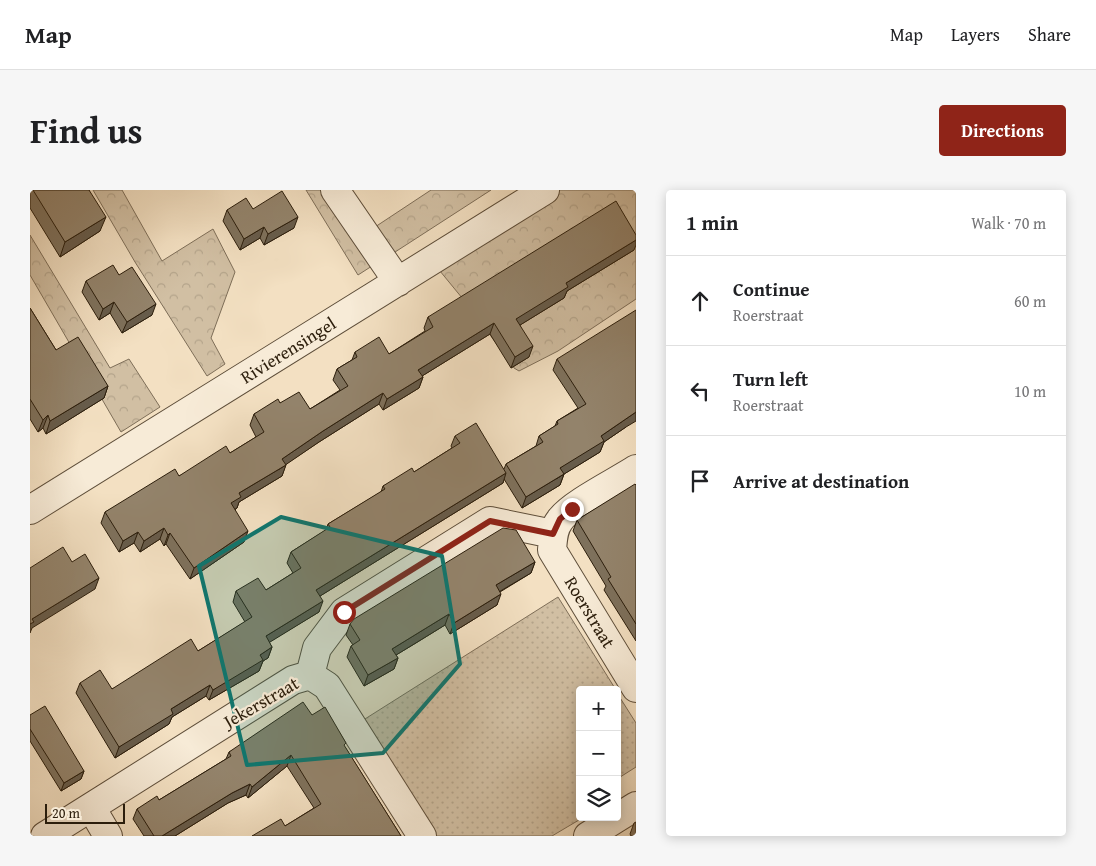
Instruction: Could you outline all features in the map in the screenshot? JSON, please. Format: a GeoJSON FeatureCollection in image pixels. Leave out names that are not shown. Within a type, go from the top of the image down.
{"type":"FeatureCollection","features":[{"type":"Feature","properties":{"kind":"street"},"geometry":{"type":"LineString","coordinates":[[335,190],[398,282]]}},
{"type":"Feature","properties":{"kind":"street","name":"Rivierensingel"},"geometry":{"type":"LineString","coordinates":[[33,501],[398,282],[546,190]]}},
{"type":"Feature","properties":{"kind":"street"},"geometry":{"type":"LineString","coordinates":[[310,675],[317,648],[344,612],[490,521],[553,534],[560,519],[572,509],[636,469]]}},
{"type":"Feature","properties":{"kind":"street","name":"Roerstraat"},"geometry":{"type":"LineString","coordinates":[[553,534],[552,550],[636,688]]}},
{"type":"Feature","properties":{"kind":"street","name":"Jekerstraat"},"geometry":{"type":"LineString","coordinates":[[45,836],[293,680],[310,675],[327,686],[422,836]]}},
{"type":"Feature","properties":{"kind":"street"},"geometry":{"type":"LineString","coordinates":[[588,836],[636,806]]}},
{"type":"Feature","properties":{"kind":"street"},"geometry":{"type":"LineString","coordinates":[[91,807],[108,836]]}},
{"type":"Feature","properties":{"kind":"highlighted area"},"geometry":{"type":"Polygon","coordinates":[[[281,517],[442,556],[460,664],[383,753],[247,765],[199,566],[281,517]]]}},
{"type":"Feature","properties":{"kind":"green space"},"geometry":{"type":"Polygon","coordinates":[[[93,190],[122,190],[162,261],[213,229],[235,272],[211,338],[225,364],[207,376],[135,262],[93,190]]]}},
{"type":"Feature","properties":{"kind":"green space"},"geometry":{"type":"Polygon","coordinates":[[[306,190],[326,190],[372,266],[358,275],[306,190]]]}},
{"type":"Feature","properties":{"kind":"green space"},"geometry":{"type":"Polygon","coordinates":[[[431,190],[491,190],[392,254],[375,227],[431,190]]]}},
{"type":"Feature","properties":{"kind":"green space"},"geometry":{"type":"Polygon","coordinates":[[[554,190],[636,190],[636,299],[558,351],[519,371],[514,368],[472,310],[435,265],[554,190]]]}},
{"type":"Feature","properties":{"kind":"green space"},"geometry":{"type":"Polygon","coordinates":[[[30,235],[110,368],[129,359],[160,407],[121,432],[30,275],[30,235]]]}},
{"type":"Feature","properties":{"kind":"green space"},"geometry":{"type":"Polygon","coordinates":[[[558,597],[614,686],[576,686],[577,821],[552,836],[429,836],[357,724],[558,597]]]}},
{"type":"Feature","properties":{"kind":"green space"},"geometry":{"type":"Polygon","coordinates":[[[621,699],[636,723],[636,767],[621,776],[621,699]]]}},
{"type":"Feature","properties":{"kind":"building"},"geometry":{"type":"Polygon","coordinates":[[[33,190],[89,190],[106,217],[65,242],[33,190]]]}},
{"type":"Feature","properties":{"kind":"building"},"geometry":{"type":"Polygon","coordinates":[[[282,191],[298,217],[268,234],[264,227],[244,239],[227,210],[246,198],[253,209],[282,191]]]}},
{"type":"Feature","properties":{"kind":"building"},"geometry":{"type":"Polygon","coordinates":[[[616,201],[636,235],[636,240],[566,283],[568,287],[516,319],[533,346],[515,357],[494,323],[418,370],[423,377],[387,399],[383,393],[323,431],[282,459],[286,465],[239,493],[241,497],[231,503],[248,531],[194,568],[170,533],[168,535],[164,528],[144,541],[138,532],[123,541],[105,512],[175,469],[179,476],[226,446],[230,453],[264,432],[254,414],[278,399],[280,403],[299,392],[310,409],[348,386],[337,369],[357,357],[355,352],[379,337],[389,354],[433,327],[428,317],[616,201]]]}},
{"type":"Feature","properties":{"kind":"building"},"geometry":{"type":"Polygon","coordinates":[[[113,265],[119,275],[132,267],[156,304],[127,322],[114,302],[103,309],[86,281],[113,265]]]}},
{"type":"Feature","properties":{"kind":"building"},"geometry":{"type":"Polygon","coordinates":[[[30,308],[56,350],[78,337],[108,386],[50,421],[48,415],[43,420],[30,399],[30,308]]]}},
{"type":"Feature","properties":{"kind":"building"},"geometry":{"type":"Polygon","coordinates":[[[636,310],[636,412],[601,436],[604,441],[560,468],[564,474],[526,497],[506,464],[543,442],[539,436],[558,424],[557,421],[586,404],[557,359],[636,310]]]}},
{"type":"Feature","properties":{"kind":"building"},"geometry":{"type":"Polygon","coordinates":[[[476,423],[506,473],[316,590],[323,601],[266,636],[272,647],[260,655],[263,660],[213,690],[210,685],[171,709],[173,714],[119,747],[80,683],[100,670],[112,689],[191,639],[198,651],[252,617],[236,591],[258,578],[266,590],[301,568],[291,552],[330,527],[328,524],[385,489],[383,486],[412,468],[414,472],[460,443],[455,436],[476,423]]]}},
{"type":"Feature","properties":{"kind":"building"},"geometry":{"type":"Polygon","coordinates":[[[635,484],[636,624],[608,579],[611,577],[577,520],[635,484]]]}},
{"type":"Feature","properties":{"kind":"building"},"geometry":{"type":"Polygon","coordinates":[[[503,528],[516,530],[535,562],[496,585],[501,594],[454,623],[449,614],[392,649],[398,658],[368,675],[351,646],[360,640],[350,624],[354,619],[503,528]]]}},
{"type":"Feature","properties":{"kind":"building"},"geometry":{"type":"Polygon","coordinates":[[[63,547],[72,562],[85,554],[99,578],[32,619],[34,622],[30,624],[30,568],[63,547]]]}},
{"type":"Feature","properties":{"kind":"building"},"geometry":{"type":"Polygon","coordinates":[[[303,702],[312,715],[325,707],[346,743],[344,745],[401,836],[252,836],[281,819],[285,826],[321,804],[291,755],[252,787],[250,784],[232,793],[162,836],[154,836],[137,809],[157,796],[159,800],[231,756],[229,752],[303,702]]]}},
{"type":"Feature","properties":{"kind":"building"},"geometry":{"type":"Polygon","coordinates":[[[45,706],[84,771],[64,783],[30,729],[30,715],[45,706]]]}},
{"type":"Feature","properties":{"kind":"route"},"geometry":{"type":"LineString","coordinates":[[344,612],[490,521],[553,534],[560,519],[572,509]]}}]}
